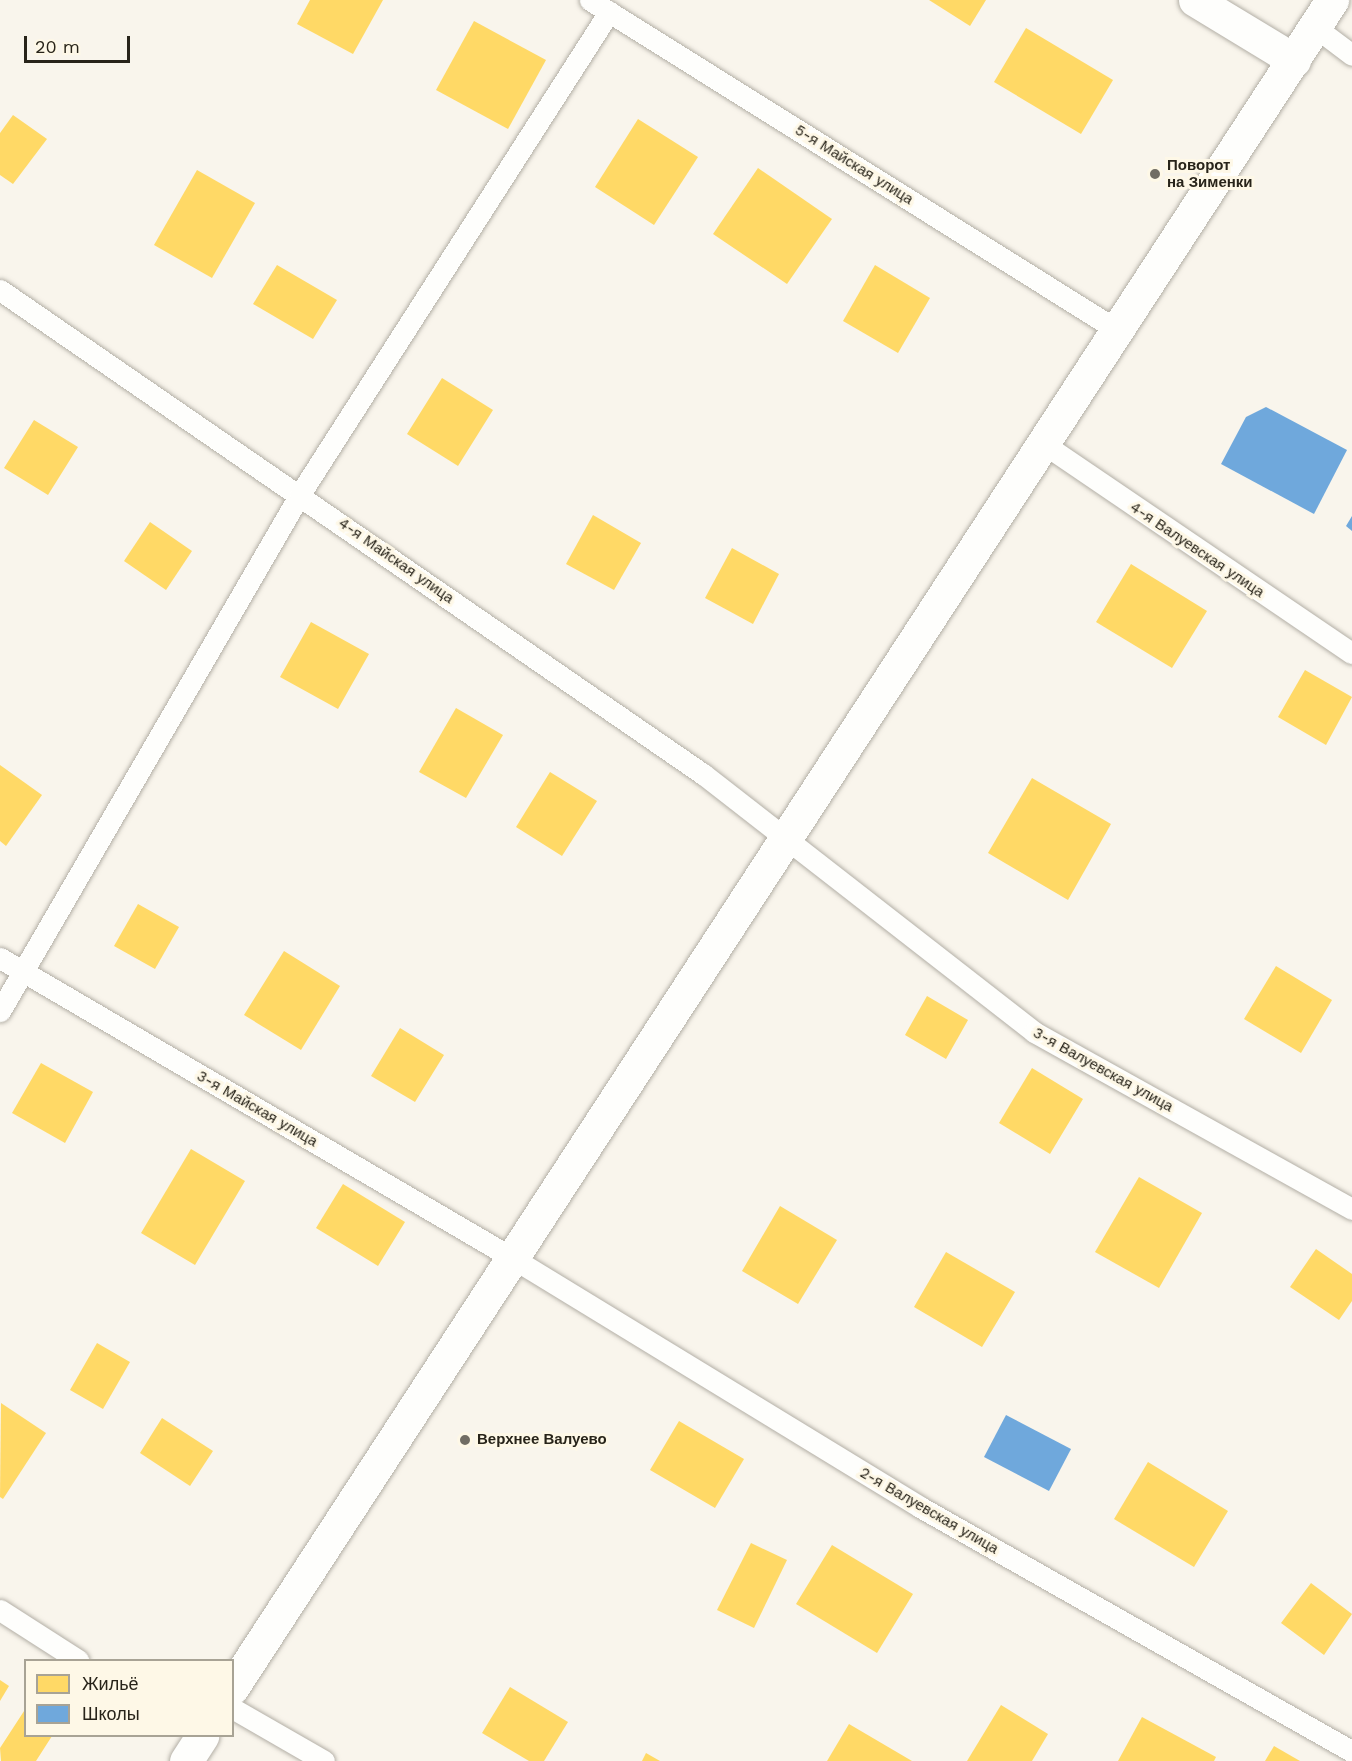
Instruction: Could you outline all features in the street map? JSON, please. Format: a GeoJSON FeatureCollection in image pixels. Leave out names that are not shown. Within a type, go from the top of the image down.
{"type":"FeatureCollection","features":[{"type":"Feature","properties":{"kind":"street"},"geometry":{"type":"LineString","coordinates":[[1195,0],[1294,60]]}},
{"type":"Feature","properties":{"kind":"street"},"geometry":{"type":"LineString","coordinates":[[234,1685],[514,1259],[1332,0]]}},
{"type":"Feature","properties":{"kind":"street"},"geometry":{"type":"LineString","coordinates":[[186,1761],[201,1737]]}},
{"type":"Feature","properties":{"kind":"lane","name":"5-я Майская улица"},"geometry":{"type":"LineString","coordinates":[[590,0],[1118,330]]}},
{"type":"Feature","properties":{"kind":"lane"},"geometry":{"type":"LineString","coordinates":[[0,1011],[300,494],[609,12]]}},
{"type":"Feature","properties":{"kind":"lane"},"geometry":{"type":"LineString","coordinates":[[1315,27],[1352,55]]}},
{"type":"Feature","properties":{"kind":"lane","name":"4-я Майская улица"},"geometry":{"type":"LineString","coordinates":[[0,290],[300,494],[703,774],[787,838]]}},
{"type":"Feature","properties":{"kind":"lane","name":"4-я Валуевская улица"},"geometry":{"type":"LineString","coordinates":[[1044,444],[1352,653]]}},
{"type":"Feature","properties":{"kind":"lane","name":"3-я Валуевская улица"},"geometry":{"type":"LineString","coordinates":[[787,838],[1034,1032],[1352,1209]]}},
{"type":"Feature","properties":{"kind":"lane","name":"3-я Майская улица"},"geometry":{"type":"LineString","coordinates":[[0,958],[514,1259]]}},
{"type":"Feature","properties":{"kind":"lane","name":"2-я Валуевская улица"},"geometry":{"type":"LineString","coordinates":[[514,1259],[920,1507],[1352,1751]]}},
{"type":"Feature","properties":{"kind":"lane"},"geometry":{"type":"LineString","coordinates":[[0,1610],[76,1659]]}},
{"type":"Feature","properties":{"kind":"lane"},"geometry":{"type":"LineString","coordinates":[[234,1709],[324,1761]]}},
{"type":"Feature","properties":{"kind":"building: Жильё"},"geometry":{"type":"Polygon","coordinates":[[[310,0],[383,0],[353,54],[297,24],[310,0]]]}},
{"type":"Feature","properties":{"kind":"building: Жильё"},"geometry":{"type":"Polygon","coordinates":[[[929,0],[986,0],[970,26],[929,0]]]}},
{"type":"Feature","properties":{"kind":"building: Жильё"},"geometry":{"type":"Polygon","coordinates":[[[474,21],[546,60],[508,129],[436,90],[474,21]]]}},
{"type":"Feature","properties":{"kind":"building: Жильё"},"geometry":{"type":"Polygon","coordinates":[[[1026,28],[1113,80],[1081,134],[994,82],[1026,28]]]}},
{"type":"Feature","properties":{"kind":"building: Жильё"},"geometry":{"type":"Polygon","coordinates":[[[13,115],[47,139],[13,184],[0,175],[0,133],[13,115]]]}},
{"type":"Feature","properties":{"kind":"building: Жильё"},"geometry":{"type":"Polygon","coordinates":[[[638,119],[698,157],[654,225],[595,187],[638,119]]]}},
{"type":"Feature","properties":{"kind":"building: Жильё"},"geometry":{"type":"Polygon","coordinates":[[[758,168],[832,219],[787,284],[713,234],[758,168]]]}},
{"type":"Feature","properties":{"kind":"building: Жильё"},"geometry":{"type":"Polygon","coordinates":[[[197,170],[255,203],[212,278],[154,245],[197,170]]]}},
{"type":"Feature","properties":{"kind":"building: Жильё"},"geometry":{"type":"Polygon","coordinates":[[[277,265],[337,300],[313,339],[253,304],[277,265]]]}},
{"type":"Feature","properties":{"kind":"building: Жильё"},"geometry":{"type":"Polygon","coordinates":[[[875,265],[930,298],[898,353],[843,321],[875,265]]]}},
{"type":"Feature","properties":{"kind":"building: Жильё"},"geometry":{"type":"Polygon","coordinates":[[[442,378],[493,410],[458,466],[407,434],[442,378]]]}},
{"type":"Feature","properties":{"kind":"building: Жильё"},"geometry":{"type":"Polygon","coordinates":[[[34,420],[78,447],[48,495],[4,468],[34,420]]]}},
{"type":"Feature","properties":{"kind":"building: Жильё"},"geometry":{"type":"Polygon","coordinates":[[[593,515],[641,543],[614,590],[566,564],[593,515]]]}},
{"type":"Feature","properties":{"kind":"building: Жильё"},"geometry":{"type":"Polygon","coordinates":[[[150,522],[192,551],[166,590],[124,561],[150,522]]]}},
{"type":"Feature","properties":{"kind":"building: Жильё"},"geometry":{"type":"Polygon","coordinates":[[[732,548],[779,574],[753,624],[705,598],[732,548]]]}},
{"type":"Feature","properties":{"kind":"building: Жильё"},"geometry":{"type":"Polygon","coordinates":[[[1131,564],[1207,611],[1172,668],[1096,622],[1131,564]]]}},
{"type":"Feature","properties":{"kind":"building: Жильё"},"geometry":{"type":"Polygon","coordinates":[[[311,622],[369,654],[338,709],[280,677],[311,622]]]}},
{"type":"Feature","properties":{"kind":"building: Жильё"},"geometry":{"type":"Polygon","coordinates":[[[1305,670],[1352,697],[1326,745],[1278,717],[1305,670]]]}},
{"type":"Feature","properties":{"kind":"building: Жильё"},"geometry":{"type":"Polygon","coordinates":[[[456,708],[503,735],[466,798],[419,772],[456,708]]]}},
{"type":"Feature","properties":{"kind":"building: Жильё"},"geometry":{"type":"Polygon","coordinates":[[[0,765],[42,795],[6,846],[0,841],[0,765]]]}},
{"type":"Feature","properties":{"kind":"building: Жильё"},"geometry":{"type":"Polygon","coordinates":[[[550,772],[597,801],[562,856],[516,827],[550,772]]]}},
{"type":"Feature","properties":{"kind":"building: Жильё"},"geometry":{"type":"Polygon","coordinates":[[[1032,778],[1111,824],[1068,900],[988,853],[1032,778]]]}},
{"type":"Feature","properties":{"kind":"building: Жильё"},"geometry":{"type":"Polygon","coordinates":[[[138,904],[179,927],[155,969],[114,946],[138,904]]]}},
{"type":"Feature","properties":{"kind":"building: Жильё"},"geometry":{"type":"Polygon","coordinates":[[[284,951],[340,986],[301,1050],[244,1015],[284,951]]]}},
{"type":"Feature","properties":{"kind":"building: Жильё"},"geometry":{"type":"Polygon","coordinates":[[[1276,966],[1332,1000],[1301,1053],[1244,1019],[1276,966]]]}},
{"type":"Feature","properties":{"kind":"building: Жильё"},"geometry":{"type":"Polygon","coordinates":[[[927,996],[968,1020],[946,1059],[905,1035],[927,996]]]}},
{"type":"Feature","properties":{"kind":"building: Жильё"},"geometry":{"type":"Polygon","coordinates":[[[400,1028],[444,1055],[415,1102],[371,1076],[400,1028]]]}},
{"type":"Feature","properties":{"kind":"building: Жильё"},"geometry":{"type":"Polygon","coordinates":[[[41,1063],[93,1092],[65,1143],[12,1113],[41,1063]]]}},
{"type":"Feature","properties":{"kind":"building: Жильё"},"geometry":{"type":"Polygon","coordinates":[[[1032,1068],[1083,1099],[1050,1154],[999,1123],[1032,1068]]]}},
{"type":"Feature","properties":{"kind":"building: Жильё"},"geometry":{"type":"Polygon","coordinates":[[[191,1149],[245,1181],[195,1265],[141,1233],[191,1149]]]}},
{"type":"Feature","properties":{"kind":"building: Жильё"},"geometry":{"type":"Polygon","coordinates":[[[1139,1177],[1202,1213],[1159,1288],[1095,1252],[1139,1177]]]}},
{"type":"Feature","properties":{"kind":"building: Жильё"},"geometry":{"type":"Polygon","coordinates":[[[343,1184],[405,1222],[378,1266],[316,1228],[343,1184]]]}},
{"type":"Feature","properties":{"kind":"building: Жильё"},"geometry":{"type":"Polygon","coordinates":[[[780,1206],[837,1240],[798,1304],[742,1271],[780,1206]]]}},
{"type":"Feature","properties":{"kind":"building: Жильё"},"geometry":{"type":"Polygon","coordinates":[[[1316,1249],[1352,1274],[1352,1301],[1339,1320],[1290,1287],[1316,1249]]]}},
{"type":"Feature","properties":{"kind":"building: Жильё"},"geometry":{"type":"Polygon","coordinates":[[[946,1252],[1015,1292],[982,1347],[914,1307],[946,1252]]]}},
{"type":"Feature","properties":{"kind":"building: Жильё"},"geometry":{"type":"Polygon","coordinates":[[[97,1343],[130,1362],[103,1409],[70,1390],[97,1343]]]}},
{"type":"Feature","properties":{"kind":"building: Жильё"},"geometry":{"type":"Polygon","coordinates":[[[1,1403],[46,1433],[3,1499],[0,1497],[1,1403]]]}},
{"type":"Feature","properties":{"kind":"building: Жильё"},"geometry":{"type":"Polygon","coordinates":[[[162,1418],[213,1451],[190,1486],[140,1453],[162,1418]]]}},
{"type":"Feature","properties":{"kind":"building: Жильё"},"geometry":{"type":"Polygon","coordinates":[[[679,1421],[744,1459],[715,1508],[650,1470],[679,1421]]]}},
{"type":"Feature","properties":{"kind":"building: Жильё"},"geometry":{"type":"Polygon","coordinates":[[[1148,1462],[1228,1511],[1194,1567],[1114,1519],[1148,1462]]]}},
{"type":"Feature","properties":{"kind":"building: Жильё"},"geometry":{"type":"Polygon","coordinates":[[[751,1543],[787,1560],[754,1628],[717,1610],[751,1543]]]}},
{"type":"Feature","properties":{"kind":"building: Жильё"},"geometry":{"type":"Polygon","coordinates":[[[832,1545],[913,1594],[877,1653],[796,1604],[832,1545]]]}},
{"type":"Feature","properties":{"kind":"building: Жильё"},"geometry":{"type":"Polygon","coordinates":[[[1311,1583],[1352,1614],[1324,1655],[1281,1623],[1311,1583]]]}},
{"type":"Feature","properties":{"kind":"building: Жильё"},"geometry":{"type":"Polygon","coordinates":[[[0,1680],[9,1686],[0,1701],[0,1680]]]}},
{"type":"Feature","properties":{"kind":"building: Жильё"},"geometry":{"type":"Polygon","coordinates":[[[510,1687],[568,1722],[544,1761],[529,1761],[482,1733],[510,1687]]]}},
{"type":"Feature","properties":{"kind":"building: Жильё"},"geometry":{"type":"Polygon","coordinates":[[[1001,1705],[1048,1734],[1032,1761],[967,1761],[1001,1705]]]}},
{"type":"Feature","properties":{"kind":"building: Жильё"},"geometry":{"type":"Polygon","coordinates":[[[24,1711],[24,1737],[51,1737],[36,1761],[1,1761],[0,1748],[24,1711]]]}},
{"type":"Feature","properties":{"kind":"building: Жильё"},"geometry":{"type":"Polygon","coordinates":[[[1142,1717],[1216,1757],[1214,1761],[1118,1761],[1142,1717]]]}},
{"type":"Feature","properties":{"kind":"building: Жильё"},"geometry":{"type":"Polygon","coordinates":[[[849,1724],[912,1761],[827,1761],[849,1724]]]}},
{"type":"Feature","properties":{"kind":"building: Жильё"},"geometry":{"type":"Polygon","coordinates":[[[1274,1746],[1300,1761],[1265,1761],[1274,1746]]]}},
{"type":"Feature","properties":{"kind":"building: Жильё"},"geometry":{"type":"Polygon","coordinates":[[[646,1753],[660,1761],[642,1761],[646,1753]]]}},
{"type":"Feature","properties":{"kind":"building: Школы"},"geometry":{"type":"Polygon","coordinates":[[[1266,407],[1347,450],[1314,514],[1221,464],[1246,417],[1266,407]]]}},
{"type":"Feature","properties":{"kind":"building: Школы"},"geometry":{"type":"Polygon","coordinates":[[[1352,516],[1352,531],[1346,526],[1352,516]]]}},
{"type":"Feature","properties":{"kind":"building: Школы"},"geometry":{"type":"Polygon","coordinates":[[[1006,1415],[1071,1449],[1049,1491],[984,1457],[1006,1415]]]}},
{"type":"Feature","properties":{"kind":"place","name":"Поворот на Зименки"},"geometry":{"type":"Point","coordinates":[1155,174]}},
{"type":"Feature","properties":{"kind":"place","name":"Верхнее Валуево"},"geometry":{"type":"Point","coordinates":[465,1440]}}]}
